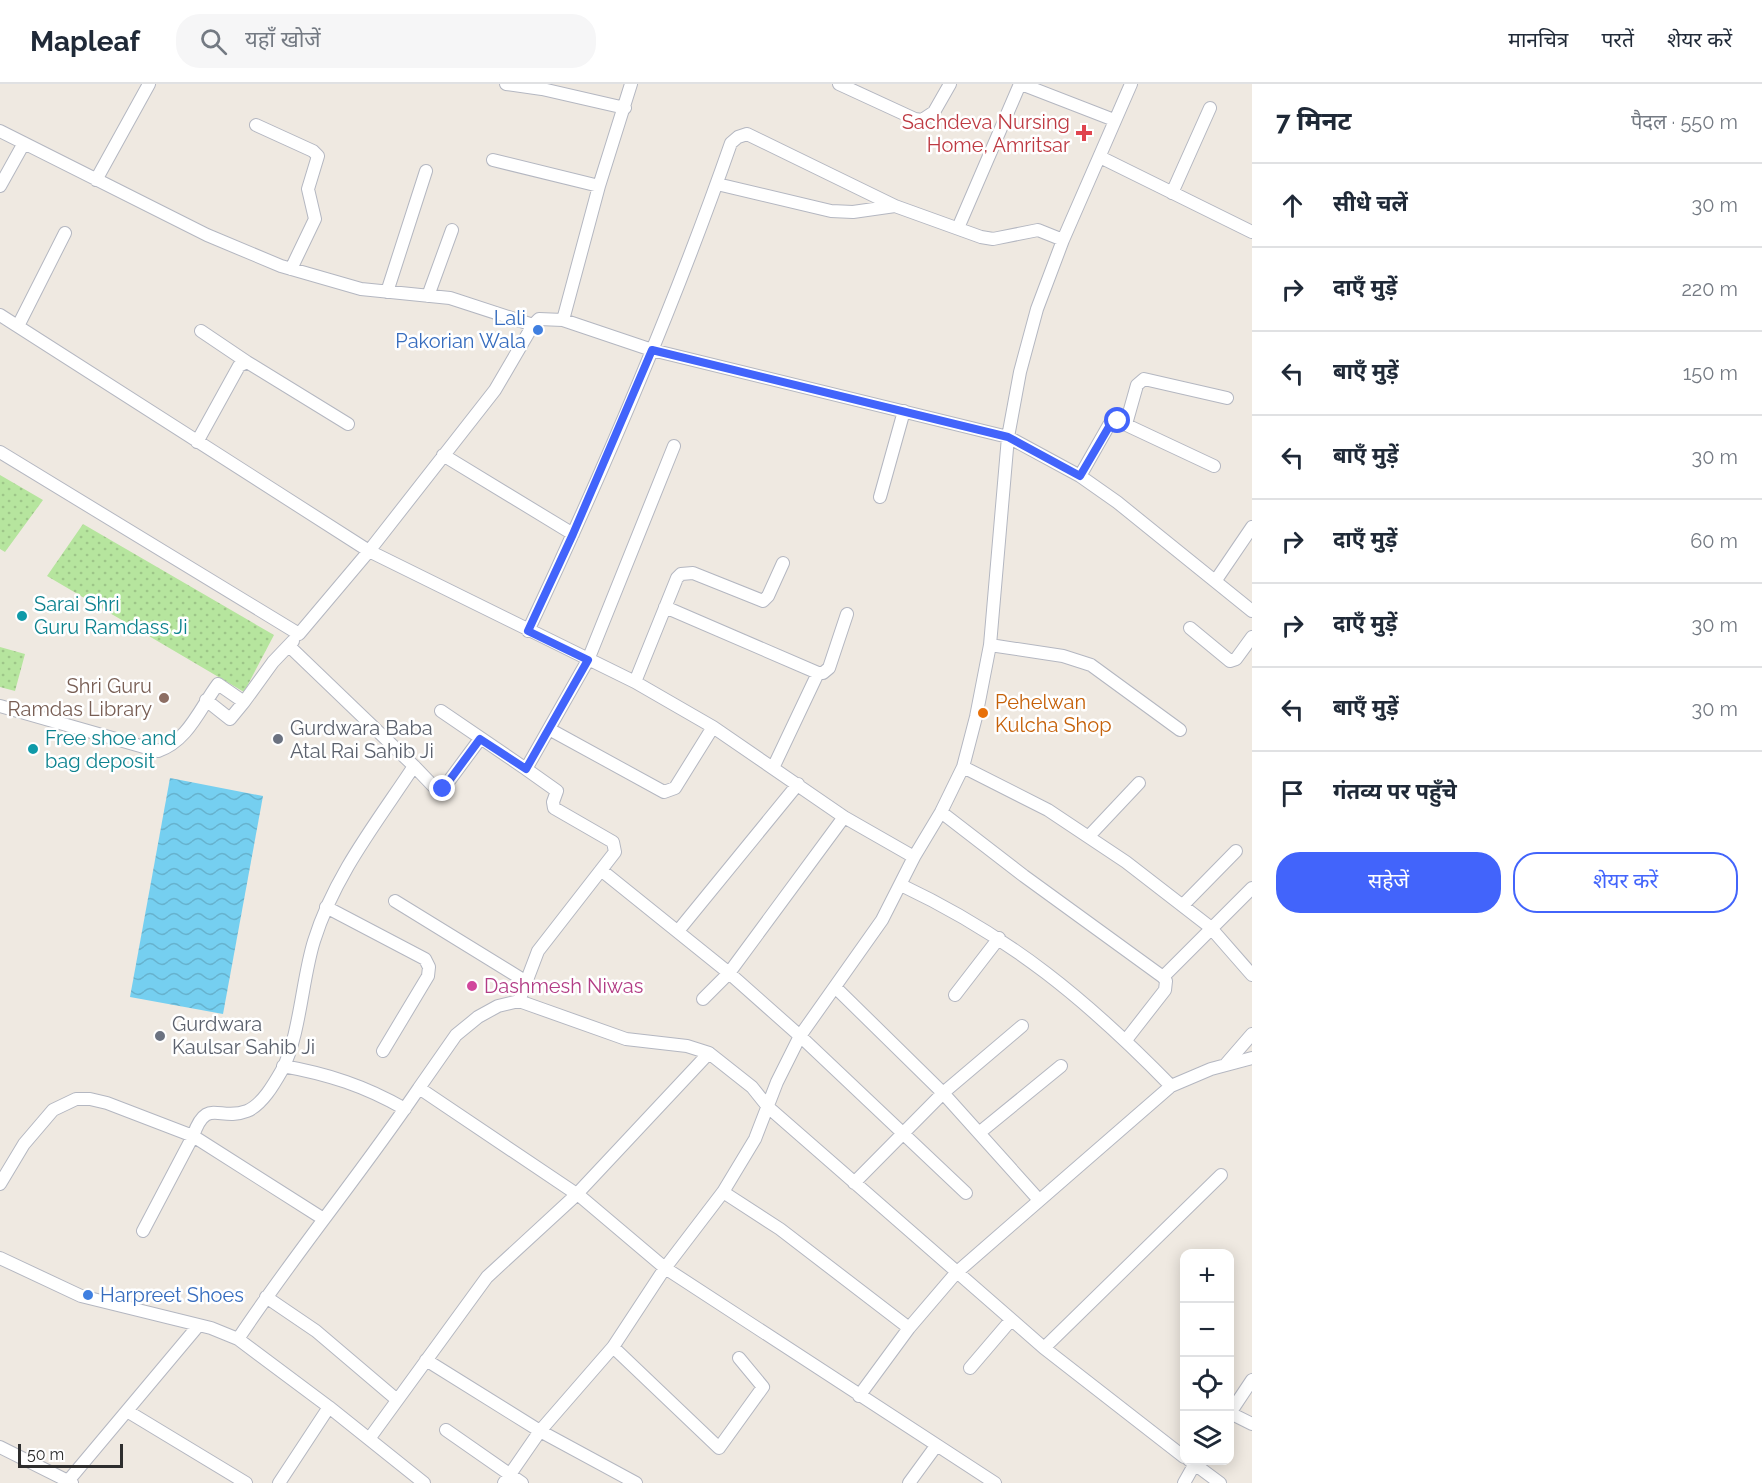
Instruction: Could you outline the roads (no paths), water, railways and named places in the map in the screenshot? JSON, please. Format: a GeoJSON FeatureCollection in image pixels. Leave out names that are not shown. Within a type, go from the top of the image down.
{"type":"FeatureCollection","features":[{"type":"Feature","properties":{"kind":"street"},"geometry":{"type":"LineString","coordinates":[[96,180],[149,84]]}},
{"type":"Feature","properties":{"kind":"street"},"geometry":{"type":"LineString","coordinates":[[506,84],[542,86],[625,108]]}},
{"type":"Feature","properties":{"kind":"street"},"geometry":{"type":"LineString","coordinates":[[563,320],[599,186],[631,84]]}},
{"type":"Feature","properties":{"kind":"street"},"geometry":{"type":"LineString","coordinates":[[838,84],[915,119],[922,120],[934,112],[950,84]]}},
{"type":"Feature","properties":{"kind":"street"},"geometry":{"type":"LineString","coordinates":[[958,228],[1020,84],[1114,120]]}},
{"type":"Feature","properties":{"kind":"street"},"geometry":{"type":"LineString","coordinates":[[506,1480],[540,1431],[613,1347],[665,1268],[723,1192],[755,1139],[800,1036],[882,920],[963,767],[990,645],[1008,437],[1020,372],[1037,309],[1063,240],[1131,84]]}},
{"type":"Feature","properties":{"kind":"street"},"geometry":{"type":"LineString","coordinates":[[1172,193],[1210,108]]}},
{"type":"Feature","properties":{"kind":"street"},"geometry":{"type":"LineString","coordinates":[[256,125],[313,151],[318,156],[308,189],[315,219],[291,269]]}},
{"type":"Feature","properties":{"kind":"street"},"geometry":{"type":"LineString","coordinates":[[0,131],[207,236],[291,269],[361,290],[459,301],[533,325]]}},
{"type":"Feature","properties":{"kind":"street"},"geometry":{"type":"LineString","coordinates":[[528,631],[573,534],[652,350],[731,143],[738,137],[747,134],[895,206],[958,228],[993,239],[1038,230],[1063,240]]}},
{"type":"Feature","properties":{"kind":"street"},"geometry":{"type":"LineString","coordinates":[[0,186],[24,143]]}},
{"type":"Feature","properties":{"kind":"street"},"geometry":{"type":"LineString","coordinates":[[1100,158],[1252,232]]}},
{"type":"Feature","properties":{"kind":"street"},"geometry":{"type":"LineString","coordinates":[[493,160],[599,186]]}},
{"type":"Feature","properties":{"kind":"street"},"geometry":{"type":"LineString","coordinates":[[387,292],[426,171]]}},
{"type":"Feature","properties":{"kind":"street"},"geometry":{"type":"LineString","coordinates":[[717,184],[831,211],[854,213],[895,206]]}},
{"type":"Feature","properties":{"kind":"street"},"geometry":{"type":"LineString","coordinates":[[428,296],[452,230]]}},
{"type":"Feature","properties":{"kind":"street"},"geometry":{"type":"LineString","coordinates":[[18,326],[65,233]]}},
{"type":"Feature","properties":{"kind":"street"},"geometry":{"type":"LineString","coordinates":[[0,315],[369,551],[635,682],[713,727],[844,817],[914,857]]}},
{"type":"Feature","properties":{"kind":"street"},"geometry":{"type":"LineString","coordinates":[[206,700],[230,718],[244,702],[369,551],[495,390],[533,325],[539,319],[563,320],[652,350],[1008,437],[1080,476],[1169,541],[1252,611]]}},
{"type":"Feature","properties":{"kind":"street"},"geometry":{"type":"LineString","coordinates":[[201,331],[348,424]]}},
{"type":"Feature","properties":{"kind":"street"},"geometry":{"type":"LineString","coordinates":[[197,442],[240,366],[247,362]]}},
{"type":"Feature","properties":{"kind":"street"},"geometry":{"type":"LineString","coordinates":[[1126,424],[1137,385],[1144,379],[1227,398]]}},
{"type":"Feature","properties":{"kind":"street"},"geometry":{"type":"LineString","coordinates":[[880,497],[904,411]]}},
{"type":"Feature","properties":{"kind":"street"},"geometry":{"type":"LineString","coordinates":[[1080,476],[1110,425],[1118,421],[1214,466]]}},
{"type":"Feature","properties":{"kind":"street"},"geometry":{"type":"LineString","coordinates":[[526,769],[588,660],[674,446]]}},
{"type":"Feature","properties":{"kind":"street"},"geometry":{"type":"LineString","coordinates":[[0,452],[300,634]]}},
{"type":"Feature","properties":{"kind":"street"},"geometry":{"type":"LineString","coordinates":[[444,455],[573,534]]}},
{"type":"Feature","properties":{"kind":"street"},"geometry":{"type":"LineString","coordinates":[[1216,580],[1252,527]]}},
{"type":"Feature","properties":{"kind":"street"},"geometry":{"type":"LineString","coordinates":[[635,682],[676,578],[686,573],[763,601],[768,596],[783,563]]}},
{"type":"Feature","properties":{"kind":"street"},"geometry":{"type":"LineString","coordinates":[[665,607],[818,673],[823,673],[829,668],[847,614]]}},
{"type":"Feature","properties":{"kind":"street"},"geometry":{"type":"LineString","coordinates":[[1190,628],[1230,661],[1236,659],[1252,638]]}},
{"type":"Feature","properties":{"kind":"street"},"geometry":{"type":"LineString","coordinates":[[990,645],[1063,656],[1091,665],[1180,730]]}},
{"type":"Feature","properties":{"kind":"street"},"geometry":{"type":"LineString","coordinates":[[289,646],[436,789],[443,789],[480,739]]}},
{"type":"Feature","properties":{"kind":"street"},"geometry":{"type":"LineString","coordinates":[[773,768],[818,673]]}},
{"type":"Feature","properties":{"kind":"street"},"geometry":{"type":"LineString","coordinates":[[0,706],[159,751],[173,746],[190,727],[218,684],[244,702]]}},
{"type":"Feature","properties":{"kind":"street"},"geometry":{"type":"LineString","coordinates":[[441,711],[557,792],[553,802],[554,808],[613,842],[615,852],[538,951],[519,1001]]}},
{"type":"Feature","properties":{"kind":"street"},"geometry":{"type":"LineString","coordinates":[[549,729],[664,792],[675,788],[713,727]]}},
{"type":"Feature","properties":{"kind":"street"},"geometry":{"type":"LineString","coordinates":[[142,1231],[204,1114],[213,1112],[235,1114],[248,1111],[258,1104],[284,1066],[314,942],[326,907],[344,873],[414,766]]}},
{"type":"Feature","properties":{"kind":"street"},"geometry":{"type":"LineString","coordinates":[[963,767],[1037,804],[1090,835],[1210,927],[1252,975]]}},
{"type":"Feature","properties":{"kind":"street"},"geometry":{"type":"LineString","coordinates":[[1090,835],[1139,783]]}},
{"type":"Feature","properties":{"kind":"street"},"geometry":{"type":"LineString","coordinates":[[678,931],[798,784]]}},
{"type":"Feature","properties":{"kind":"street"},"geometry":{"type":"LineString","coordinates":[[941,812],[1024,876],[1163,977],[1166,981],[1165,990],[1126,1040]]}},
{"type":"Feature","properties":{"kind":"street"},"geometry":{"type":"LineString","coordinates":[[703,999],[729,973],[844,817]]}},
{"type":"Feature","properties":{"kind":"street"},"geometry":{"type":"LineString","coordinates":[[1183,905],[1236,851]]}},
{"type":"Feature","properties":{"kind":"street"},"geometry":{"type":"LineString","coordinates":[[600,870],[729,973],[800,1036],[966,1193]]}},
{"type":"Feature","properties":{"kind":"street"},"geometry":{"type":"LineString","coordinates":[[901,885],[951,909],[999,938],[1077,995],[1171,1086]]}},
{"type":"Feature","properties":{"kind":"street"},"geometry":{"type":"LineString","coordinates":[[1163,977],[1210,927],[1252,888]]}},
{"type":"Feature","properties":{"kind":"street"},"geometry":{"type":"LineString","coordinates":[[395,901],[525,981]]}},
{"type":"Feature","properties":{"kind":"street"},"geometry":{"type":"LineString","coordinates":[[326,907],[425,959],[429,967],[428,976],[382,1051]]}},
{"type":"Feature","properties":{"kind":"street"},"geometry":{"type":"LineString","coordinates":[[955,995],[999,938]]}},
{"type":"Feature","properties":{"kind":"street"},"geometry":{"type":"LineString","coordinates":[[835,987],[944,1094],[1039,1200]]}},
{"type":"Feature","properties":{"kind":"street"},"geometry":{"type":"LineString","coordinates":[[238,1339],[322,1218],[405,1109],[456,1035],[478,1017],[498,1006],[519,1001],[626,1039],[687,1046],[709,1053],[752,1087],[768,1107],[1044,1348],[1180,1453]]}},
{"type":"Feature","properties":{"kind":"street"},"geometry":{"type":"LineString","coordinates":[[854,1183],[901,1134],[1022,1026]]}},
{"type":"Feature","properties":{"kind":"street"},"geometry":{"type":"LineString","coordinates":[[1226,1064],[1252,1034]]}},
{"type":"Feature","properties":{"kind":"street"},"geometry":{"type":"LineString","coordinates":[[369,1439],[487,1277],[575,1196],[709,1053]]}},
{"type":"Feature","properties":{"kind":"street"},"geometry":{"type":"LineString","coordinates":[[858,1396],[909,1328],[956,1273],[1171,1086],[1191,1075],[1252,1058]]}},
{"type":"Feature","properties":{"kind":"street"},"geometry":{"type":"LineString","coordinates":[[284,1066],[347,1080],[378,1093],[405,1109]]}},
{"type":"Feature","properties":{"kind":"street"},"geometry":{"type":"LineString","coordinates":[[979,1133],[1061,1066]]}},
{"type":"Feature","properties":{"kind":"street"},"geometry":{"type":"LineString","coordinates":[[419,1088],[575,1196],[580,1197],[665,1268],[858,1396],[995,1483]]}},
{"type":"Feature","properties":{"kind":"street"},"geometry":{"type":"LineString","coordinates":[[0,1184],[24,1144],[53,1110],[76,1099],[90,1099],[107,1103],[193,1136],[322,1218]]}},
{"type":"Feature","properties":{"kind":"street"},"geometry":{"type":"LineString","coordinates":[[1044,1348],[1221,1175]]}},
{"type":"Feature","properties":{"kind":"street"},"geometry":{"type":"LineString","coordinates":[[723,1192],[780,1229],[909,1328]]}},
{"type":"Feature","properties":{"kind":"street"},"geometry":{"type":"LineString","coordinates":[[0,1258],[81,1296],[222,1331],[238,1339],[329,1407],[424,1483]]}},
{"type":"Feature","properties":{"kind":"street"},"geometry":{"type":"LineString","coordinates":[[266,1297],[316,1331],[396,1399]]}},
{"type":"Feature","properties":{"kind":"street"},"geometry":{"type":"LineString","coordinates":[[970,1368],[1011,1320]]}},
{"type":"Feature","properties":{"kind":"street"},"geometry":{"type":"LineString","coordinates":[[0,1447],[70,1482],[198,1326]]}},
{"type":"Feature","properties":{"kind":"street"},"geometry":{"type":"LineString","coordinates":[[613,1347],[719,1448],[763,1387],[739,1358]]}},
{"type":"Feature","properties":{"kind":"street"},"geometry":{"type":"LineString","coordinates":[[426,1360],[540,1431],[636,1483]]}},
{"type":"Feature","properties":{"kind":"street"},"geometry":{"type":"LineString","coordinates":[[1231,1411],[1252,1380]]}},
{"type":"Feature","properties":{"kind":"street"},"geometry":{"type":"LineString","coordinates":[[279,1483],[329,1407]]}},
{"type":"Feature","properties":{"kind":"street"},"geometry":{"type":"LineString","coordinates":[[129,1409],[127,1411],[246,1483]]}},
{"type":"Feature","properties":{"kind":"street"},"geometry":{"type":"LineString","coordinates":[[1234,1415],[1252,1424]]}},
{"type":"Feature","properties":{"kind":"street"},"geometry":{"type":"LineString","coordinates":[[446,1430],[506,1480],[522,1483]]}},
{"type":"Feature","properties":{"kind":"street"},"geometry":{"type":"LineString","coordinates":[[909,1483],[936,1446]]}},
{"type":"Feature","properties":{"kind":"street"},"geometry":{"type":"LineString","coordinates":[[1184,1483],[1190,1465]]}},
{"type":"Feature","properties":{"kind":"street"},"geometry":{"type":"LineString","coordinates":[[1196,1465],[1220,1483]]}},
{"type":"Feature","properties":{"kind":"water"},"geometry":{"type":"Polygon","coordinates":[[[170,778],[263,796],[223,1014],[130,997],[170,778]]]}},
{"type":"Feature","properties":{"kind":"place","name":"Sachdeva Nursing Home, Amritsar"},"geometry":{"type":"Point","coordinates":[1084,133]}},
{"type":"Feature","properties":{"kind":"place","name":"Lali Pakorian Wala"},"geometry":{"type":"Point","coordinates":[538,330]}},
{"type":"Feature","properties":{"kind":"place","name":"Sarai Shri Guru Ramdass Ji"},"geometry":{"type":"Point","coordinates":[22,616]}},
{"type":"Feature","properties":{"kind":"place","name":"Shri Guru Ramdas Library"},"geometry":{"type":"Point","coordinates":[164,698]}},
{"type":"Feature","properties":{"kind":"place","name":"Pehelwan Kulcha Shop"},"geometry":{"type":"Point","coordinates":[983,713]}},
{"type":"Feature","properties":{"kind":"place","name":"Gurdwara Baba Atal Rai Sahib Ji"},"geometry":{"type":"Point","coordinates":[278,739]}},
{"type":"Feature","properties":{"kind":"place","name":"Free shoe and bag deposit"},"geometry":{"type":"Point","coordinates":[33,749]}},
{"type":"Feature","properties":{"kind":"place","name":"Dashmesh Niwas"},"geometry":{"type":"Point","coordinates":[472,986]}},
{"type":"Feature","properties":{"kind":"place","name":"Gurdwara Kaulsar Sahib Ji"},"geometry":{"type":"Point","coordinates":[160,1036]}},
{"type":"Feature","properties":{"kind":"place","name":"Harpreet Shoes"},"geometry":{"type":"Point","coordinates":[88,1295]}}]}
